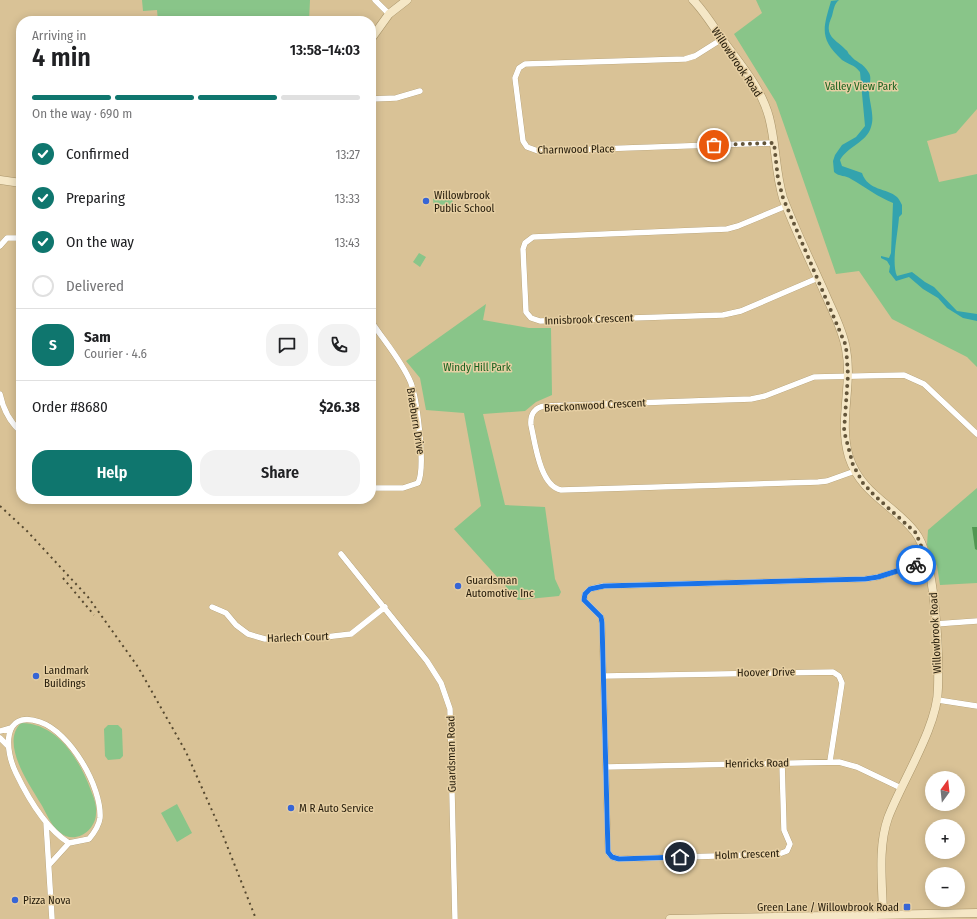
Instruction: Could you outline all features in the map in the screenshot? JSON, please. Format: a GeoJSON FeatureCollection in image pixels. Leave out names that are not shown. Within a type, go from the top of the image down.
{"type":"FeatureCollection","features":[{"type":"Feature","properties":{"kind":"street"},"geometry":{"type":"LineString","coordinates":[[375,0],[389,14]]}},
{"type":"Feature","properties":{"kind":"street"},"geometry":{"type":"LineString","coordinates":[[376,32],[389,14],[407,0]]}},
{"type":"Feature","properties":{"kind":"street","name":"Willowbrook Road"},"geometry":{"type":"LineString","coordinates":[[693,0],[761,96],[769,117],[774,143],[778,179],[786,206],[844,339],[847,353],[848,375],[844,431],[849,456],[855,471],[874,495],[916,533],[927,561],[932,582],[938,700],[932,720],[888,820],[882,843],[883,917]]}},
{"type":"Feature","properties":{"kind":"street","name":"Charnwood Place"},"geometry":{"type":"LineString","coordinates":[[722,39],[695,56],[685,59],[525,64],[519,68],[515,78],[522,141],[527,147],[538,151],[774,143]]}},
{"type":"Feature","properties":{"kind":"street"},"geometry":{"type":"LineString","coordinates":[[376,99],[396,98],[420,91]]}},
{"type":"Feature","properties":{"kind":"street"},"geometry":{"type":"LineString","coordinates":[[0,180],[16,182]]}},
{"type":"Feature","properties":{"kind":"street","name":"Innisbrook Crescent"},"geometry":{"type":"LineString","coordinates":[[786,206],[738,226],[727,229],[533,237],[525,243],[523,249],[526,312],[531,318],[540,321],[723,315],[741,311],[818,278]]}},
{"type":"Feature","properties":{"kind":"street"},"geometry":{"type":"LineString","coordinates":[[0,246],[7,238],[16,238]]}},
{"type":"Feature","properties":{"kind":"street","name":"Braeburn Drive"},"geometry":{"type":"LineString","coordinates":[[376,328],[402,367],[411,384],[422,457],[420,479],[418,483],[403,488],[376,488]]}},
{"type":"Feature","properties":{"kind":"street","name":"Breckonwood Crescent"},"geometry":{"type":"LineString","coordinates":[[855,471],[828,481],[818,482],[561,490],[552,487],[546,479],[530,421],[534,411],[545,406],[752,399],[765,396],[814,377],[893,374],[915,378],[927,386],[977,434]]}},
{"type":"Feature","properties":{"kind":"street"},"geometry":{"type":"LineString","coordinates":[[0,394],[5,412],[16,427]]}},
{"type":"Feature","properties":{"kind":"street","name":"Guardsman Road"},"geometry":{"type":"LineString","coordinates":[[341,554],[385,606],[436,675],[441,683],[450,709],[455,919]]}},
{"type":"Feature","properties":{"kind":"street","name":"Holm Crescent"},"geometry":{"type":"LineString","coordinates":[[782,763],[784,830],[790,844],[787,851],[779,854],[619,859],[612,857],[608,852],[602,623],[601,617],[584,600],[585,594],[590,589],[604,586],[865,579],[878,577],[927,561]]}},
{"type":"Feature","properties":{"kind":"street","name":"Harlech Court"},"geometry":{"type":"LineString","coordinates":[[212,608],[226,613],[236,625],[248,634],[265,639],[325,637],[351,634],[385,606]]}},
{"type":"Feature","properties":{"kind":"street"},"geometry":{"type":"LineString","coordinates":[[935,624],[977,621]]}},
{"type":"Feature","properties":{"kind":"street","name":"Hoover Drive"},"geometry":{"type":"LineString","coordinates":[[604,676],[833,672],[839,676],[842,683],[830,761]]}},
{"type":"Feature","properties":{"kind":"street"},"geometry":{"type":"LineString","coordinates":[[938,700],[977,706]]}},
{"type":"Feature","properties":{"kind":"street"},"geometry":{"type":"LineString","coordinates":[[0,731],[11,728],[24,720],[40,722],[50,727],[69,743],[91,779],[97,798],[100,817],[99,825],[89,839],[68,843],[49,862]]}},
{"type":"Feature","properties":{"kind":"street"},"geometry":{"type":"LineString","coordinates":[[11,728],[8,735],[8,746],[13,768],[46,822],[58,836],[68,843]]}},
{"type":"Feature","properties":{"kind":"street"},"geometry":{"type":"LineString","coordinates":[[0,738],[8,746]]}},
{"type":"Feature","properties":{"kind":"street","name":"Henricks Road"},"geometry":{"type":"LineString","coordinates":[[606,767],[830,761],[857,767],[901,788]]}},
{"type":"Feature","properties":{"kind":"street"},"geometry":{"type":"LineString","coordinates":[[46,822],[52,919]]}},
{"type":"Feature","properties":{"kind":"street"},"geometry":{"type":"LineString","coordinates":[[670,919],[883,917],[977,913]]}},
{"type":"Feature","properties":{"kind":"green space"},"geometry":{"type":"Polygon","coordinates":[[[142,0],[310,0],[309,16],[158,16],[157,10],[143,11],[142,0]]]}},
{"type":"Feature","properties":{"kind":"green space","name":"Valley View Park"},"geometry":{"type":"Polygon","coordinates":[[[756,0],[977,0],[977,109],[956,133],[927,141],[939,182],[977,174],[977,367],[967,357],[892,319],[859,271],[836,274],[776,102],[734,34],[762,13],[756,0]]]}},
{"type":"Feature","properties":{"kind":"green space"},"geometry":{"type":"Polygon","coordinates":[[[452,197],[453,206],[434,208],[433,199],[452,197]]]}},
{"type":"Feature","properties":{"kind":"green space"},"geometry":{"type":"Polygon","coordinates":[[[419,253],[426,257],[420,267],[413,262],[419,253]]]}},
{"type":"Feature","properties":{"kind":"green space","name":"Windy Hill Park"},"geometry":{"type":"Polygon","coordinates":[[[486,304],[483,320],[529,328],[551,328],[552,395],[536,402],[525,411],[483,414],[505,505],[545,507],[555,579],[561,592],[559,596],[518,600],[454,529],[481,506],[464,413],[426,410],[420,378],[406,361],[486,304]]]}},
{"type":"Feature","properties":{"kind":"green space"},"geometry":{"type":"Polygon","coordinates":[[[977,488],[977,583],[940,585],[937,566],[927,545],[928,530],[977,488]]]}},
{"type":"Feature","properties":{"kind":"green space"},"geometry":{"type":"Polygon","coordinates":[[[972,527],[977,527],[977,550],[975,549],[972,527]]]}},
{"type":"Feature","properties":{"kind":"green space"},"geometry":{"type":"Polygon","coordinates":[[[21,723],[34,725],[45,729],[56,736],[73,755],[80,766],[93,797],[96,810],[95,820],[92,826],[83,835],[71,837],[65,836],[59,832],[51,823],[30,786],[15,752],[15,731],[21,723]]]}},
{"type":"Feature","properties":{"kind":"green space"},"geometry":{"type":"Polygon","coordinates":[[[108,725],[118,725],[122,729],[123,756],[120,759],[108,760],[105,756],[104,729],[108,725]]]}},
{"type":"Feature","properties":{"kind":"green space"},"geometry":{"type":"Polygon","coordinates":[[[177,804],[192,833],[177,842],[161,813],[177,804]]]}},
{"type":"Feature","properties":{"kind":"water"},"geometry":{"type":"Polygon","coordinates":[[[839,0],[835,5],[829,32],[834,39],[847,50],[852,58],[869,73],[869,95],[872,109],[872,123],[869,132],[861,141],[843,155],[840,160],[842,166],[862,173],[869,183],[893,194],[898,198],[902,205],[902,214],[899,217],[895,256],[895,270],[897,276],[912,272],[934,287],[957,311],[977,314],[977,321],[963,318],[947,308],[938,298],[923,289],[909,277],[896,281],[889,272],[890,266],[887,261],[881,258],[881,256],[889,258],[891,253],[893,203],[887,201],[849,178],[838,175],[834,172],[833,161],[835,155],[842,145],[856,137],[865,126],[860,72],[854,66],[842,60],[829,45],[826,39],[825,26],[831,1],[839,0]]]}},
{"type":"Feature","properties":{"kind":"railway"},"geometry":{"type":"LineString","coordinates":[[0,506],[27,531],[88,597],[138,667],[186,752],[222,833],[256,919]]}},
{"type":"Feature","properties":{"kind":"railway"},"geometry":{"type":"LineString","coordinates":[[63,578],[94,615]]}},
{"type":"Feature","properties":{"kind":"way so far"},"geometry":{"type":"LineString","coordinates":[[714,145],[774,143],[778,179],[783,198],[846,346],[848,375],[844,431],[849,456],[855,471],[863,483],[916,533],[927,561],[916,565]]}},
{"type":"Feature","properties":{"kind":"place","name":"Willowbrook Public School"},"geometry":{"type":"Point","coordinates":[426,201]}},
{"type":"Feature","properties":{"kind":"place","name":"Guardsman Automotive Inc"},"geometry":{"type":"Point","coordinates":[458,586]}},
{"type":"Feature","properties":{"kind":"place","name":"Landmark Buildings"},"geometry":{"type":"Point","coordinates":[36,676]}},
{"type":"Feature","properties":{"kind":"place","name":"M R Auto Service"},"geometry":{"type":"Point","coordinates":[291,808]}},
{"type":"Feature","properties":{"kind":"place","name":"Pizza Nova"},"geometry":{"type":"Point","coordinates":[15,900]}},
{"type":"Feature","properties":{"kind":"place","name":"Green Lane / Willowbrook Road"},"geometry":{"type":"Point","coordinates":[907,907]}},
{"type":"Feature","properties":{"kind":"route"},"geometry":{"type":"LineString","coordinates":[[680,857],[619,859],[612,857],[608,852],[602,623],[601,617],[584,600],[585,594],[590,589],[604,586],[865,579],[878,577],[916,565]]}}]}
